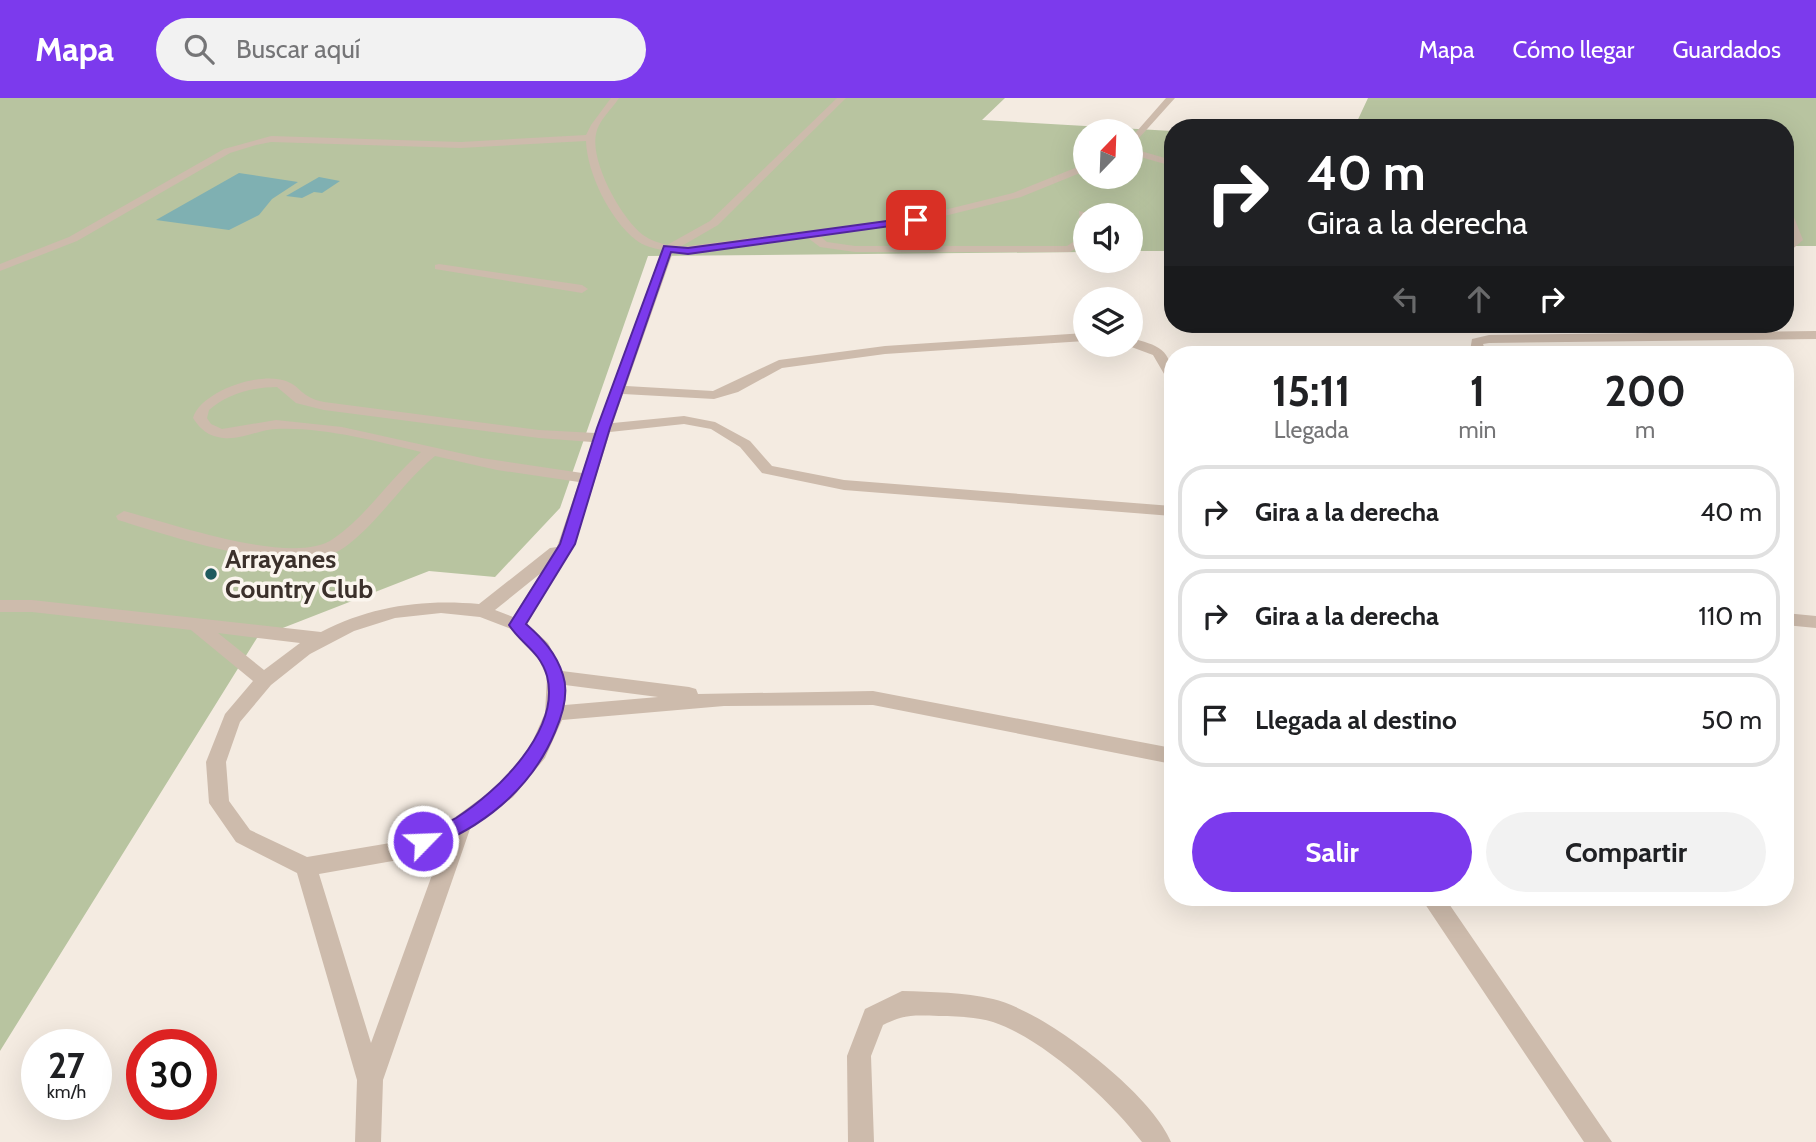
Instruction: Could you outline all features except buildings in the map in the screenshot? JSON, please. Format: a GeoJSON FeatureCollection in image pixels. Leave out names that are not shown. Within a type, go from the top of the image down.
{"type":"FeatureCollection","features":[{"type":"Feature","properties":{"kind":"street"},"geometry":{"type":"LineString","coordinates":[[615,98],[591,133],[592,153],[601,183],[616,208],[640,238],[667,249],[688,251],[916,220],[1017,195],[1073,172]]}},
{"type":"Feature","properties":{"kind":"street"},"geometry":{"type":"LineString","coordinates":[[517,625],[567,544],[602,433],[667,249],[714,223],[842,98]]}},
{"type":"Feature","properties":{"kind":"street"},"geometry":{"type":"LineString","coordinates":[[1143,130],[1171,98]]}},
{"type":"Feature","properties":{"kind":"street"},"geometry":{"type":"LineString","coordinates":[[0,268],[73,239],[227,151],[254,142],[309,139],[461,145],[592,138]]}},
{"type":"Feature","properties":{"kind":"street"},"geometry":{"type":"LineString","coordinates":[[1143,155],[1164,161]]}},
{"type":"Feature","properties":{"kind":"street"},"geometry":{"type":"LineString","coordinates":[[810,234],[824,245],[855,249],[1070,249],[1073,247]]}},
{"type":"Feature","properties":{"kind":"street"},"geometry":{"type":"LineString","coordinates":[[439,267],[582,289]]}},
{"type":"Feature","properties":{"kind":"street"},"geometry":{"type":"LineString","coordinates":[[1477,346],[1477,342],[1489,338],[1816,335]]}},
{"type":"Feature","properties":{"kind":"street"},"geometry":{"type":"LineString","coordinates":[[617,390],[714,396],[733,389],[779,364],[885,350],[1073,338]]}},
{"type":"Feature","properties":{"kind":"street"},"geometry":{"type":"LineString","coordinates":[[1143,345],[1164,356]]}},
{"type":"Feature","properties":{"kind":"street"},"geometry":{"type":"LineString","coordinates":[[588,479],[470,459],[342,432],[273,425],[241,433],[223,433],[210,430],[201,418],[203,411],[222,395],[259,383],[275,383],[289,386],[298,399],[324,406],[539,434],[602,433],[684,420],[715,426],[745,444],[767,470],[844,485],[1164,511]]}},
{"type":"Feature","properties":{"kind":"street"},"geometry":{"type":"LineString","coordinates":[[342,432],[364,410]]}},
{"type":"Feature","properties":{"kind":"street"},"geometry":{"type":"LineString","coordinates":[[124,516],[221,542],[305,556],[316,554],[327,551],[342,541],[402,476],[433,450]]}},
{"type":"Feature","properties":{"kind":"street"},"geometry":{"type":"LineString","coordinates":[[482,611],[567,544]]}},
{"type":"Feature","properties":{"kind":"street"},"geometry":{"type":"LineString","coordinates":[[0,606],[32,606],[324,639]]}},
{"type":"Feature","properties":{"kind":"street"},"geometry":{"type":"LineString","coordinates":[[441,607],[482,611],[517,625],[542,648],[556,677],[555,713],[538,752],[506,791],[461,824],[404,850],[306,867],[243,836],[219,803],[216,762],[232,719],[264,680],[304,649],[348,626],[395,612],[441,607]]}},
{"type":"Feature","properties":{"kind":"street"},"geometry":{"type":"LineString","coordinates":[[196,625],[264,680]]}},
{"type":"Feature","properties":{"kind":"street"},"geometry":{"type":"LineString","coordinates":[[556,677],[724,699]]}},
{"type":"Feature","properties":{"kind":"street"},"geometry":{"type":"LineString","coordinates":[[555,713],[724,699],[873,698],[1164,754]]}},
{"type":"Feature","properties":{"kind":"street"},"geometry":{"type":"LineString","coordinates":[[368,1142],[370,1080],[461,824]]}},
{"type":"Feature","properties":{"kind":"street"},"geometry":{"type":"LineString","coordinates":[[306,867],[370,1080]]}},
{"type":"Feature","properties":{"kind":"street"},"geometry":{"type":"LineString","coordinates":[[1437,906],[1599,1142]]}},
{"type":"Feature","properties":{"kind":"street"},"geometry":{"type":"LineString","coordinates":[[861,1142],[859,1056],[874,1017],[902,1003],[949,1004],[995,1011],[1047,1037],[1091,1071],[1135,1112],[1158,1142]]}},
{"type":"Feature","properties":{"kind":"green space","name":"Arrayanes Country Club"},"geometry":{"type":"Polygon","coordinates":[[[0,98],[1005,98],[982,120],[1073,125],[1073,189],[1143,189],[1143,129],[1164,131],[1164,251],[1143,251],[1143,203],[1073,203],[1073,252],[648,256],[560,508],[495,577],[429,571],[257,638],[0,1051],[0,98]]]}},
{"type":"Feature","properties":{"kind":"green space"},"geometry":{"type":"Polygon","coordinates":[[[1368,98],[1816,98],[1816,246],[1794,246],[1794,119],[1358,119],[1368,98]]]}},
{"type":"Feature","properties":{"kind":"water"},"geometry":{"type":"Polygon","coordinates":[[[239,173],[298,182],[272,199],[259,215],[229,230],[156,220],[239,173]]]}},
{"type":"Feature","properties":{"kind":"water"},"geometry":{"type":"Polygon","coordinates":[[[319,177],[340,181],[322,193],[314,192],[302,198],[286,196],[319,177]]]}},
{"type":"Feature","properties":{"kind":"place","name":"Arrayanes Country Club"},"geometry":{"type":"Point","coordinates":[211,574]}},
{"type":"Feature","properties":{"kind":"route"},"geometry":{"type":"LineString","coordinates":[[423,841],[461,824],[506,791],[538,752],[555,713],[556,677],[542,648],[517,625],[567,544],[646,304],[667,249],[688,251],[916,220]]}}]}
